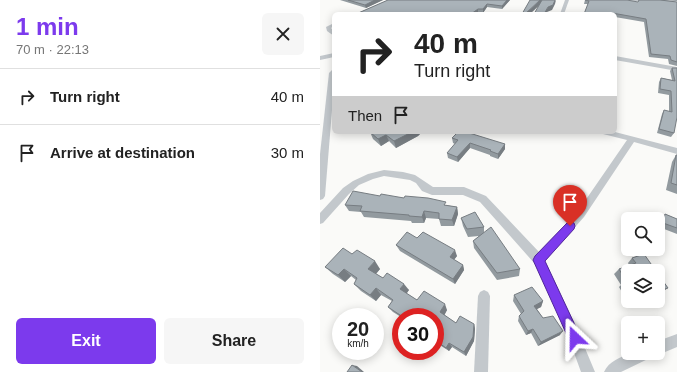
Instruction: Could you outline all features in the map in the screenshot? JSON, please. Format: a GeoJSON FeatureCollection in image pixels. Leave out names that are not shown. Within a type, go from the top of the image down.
{"type":"FeatureCollection","features":[{"type":"Feature","properties":{"kind":"street"},"geometry":{"type":"LineString","coordinates":[[563,12],[568,0]]}},
{"type":"Feature","properties":{"kind":"street"},"geometry":{"type":"LineString","coordinates":[[629,0],[646,0]]}},
{"type":"Feature","properties":{"kind":"street"},"geometry":{"type":"LineString","coordinates":[[332,25],[328,27],[332,32]]}},
{"type":"Feature","properties":{"kind":"street"},"geometry":{"type":"LineString","coordinates":[[320,58],[332,55]]}},
{"type":"Feature","properties":{"kind":"street"},"geometry":{"type":"LineString","coordinates":[[617,58],[677,69]]}},
{"type":"Feature","properties":{"kind":"street"},"geometry":{"type":"LineString","coordinates":[[320,196],[332,73]]}},
{"type":"Feature","properties":{"kind":"street"},"geometry":{"type":"LineString","coordinates":[[613,134],[677,151]]}},
{"type":"Feature","properties":{"kind":"street"},"geometry":{"type":"LineString","coordinates":[[539,260],[581,214],[632,139]]}},
{"type":"Feature","properties":{"kind":"street"},"geometry":{"type":"LineString","coordinates":[[320,220],[346,191],[356,183],[371,176],[384,173],[403,174],[412,177],[419,181],[425,188],[432,191],[464,191],[484,199],[539,260],[570,326],[588,372]]}},
{"type":"Feature","properties":{"kind":"street"},"geometry":{"type":"LineString","coordinates":[[481,372],[484,296]]}},
{"type":"Feature","properties":{"kind":"street"},"geometry":{"type":"LineString","coordinates":[[665,345],[677,340]]}},
{"type":"Feature","properties":{"kind":"street"},"geometry":{"type":"LineString","coordinates":[[611,372],[616,367],[630,360]]}},
{"type":"Feature","properties":{"kind":"building"},"geometry":{"type":"Polygon","coordinates":[[[348,0],[375,0],[365,5],[348,0]]]}},
{"type":"Feature","properties":{"kind":"building"},"geometry":{"type":"Polygon","coordinates":[[[388,0],[507,0],[502,6],[487,4],[483,9],[478,9],[474,12],[361,12],[388,0]]]}},
{"type":"Feature","properties":{"kind":"building"},"geometry":{"type":"Polygon","coordinates":[[[530,0],[540,0],[527,12],[523,12],[530,0]]]}},
{"type":"Feature","properties":{"kind":"building"},"geometry":{"type":"Polygon","coordinates":[[[542,0],[555,0],[553,5],[548,7],[545,12],[535,12],[542,0]]]}},
{"type":"Feature","properties":{"kind":"building"},"geometry":{"type":"Polygon","coordinates":[[[585,0],[627,0],[638,2],[639,0],[660,0],[677,2],[677,62],[671,60],[670,56],[651,54],[646,19],[617,14],[617,12],[585,12],[589,1],[585,0]]]}},
{"type":"Feature","properties":{"kind":"building"},"geometry":{"type":"Polygon","coordinates":[[[672,68],[677,68],[677,117],[674,133],[659,129],[664,110],[672,112],[671,91],[660,89],[661,78],[675,81],[672,68]]]}},
{"type":"Feature","properties":{"kind":"building"},"geometry":{"type":"Polygon","coordinates":[[[372,134],[408,134],[394,141],[386,135],[378,139],[372,134]]]}},
{"type":"Feature","properties":{"kind":"building"},"geometry":{"type":"Polygon","coordinates":[[[456,134],[472,134],[505,144],[498,154],[470,143],[457,157],[447,153],[458,140],[452,138],[456,134]]]}},
{"type":"Feature","properties":{"kind":"building"},"geometry":{"type":"Polygon","coordinates":[[[677,155],[677,185],[671,183],[677,155]]]}},
{"type":"Feature","properties":{"kind":"building"},"geometry":{"type":"Polygon","coordinates":[[[353,191],[380,196],[381,194],[404,198],[405,196],[428,198],[446,202],[444,205],[457,207],[452,220],[439,219],[439,213],[424,211],[422,217],[360,211],[362,206],[345,205],[353,191]]]}},
{"type":"Feature","properties":{"kind":"building"},"geometry":{"type":"Polygon","coordinates":[[[475,212],[484,227],[467,229],[461,218],[475,212]]]}},
{"type":"Feature","properties":{"kind":"building"},"geometry":{"type":"Polygon","coordinates":[[[665,214],[677,219],[677,228],[665,224],[665,214]]]}},
{"type":"Feature","properties":{"kind":"building"},"geometry":{"type":"Polygon","coordinates":[[[491,227],[520,269],[497,273],[473,241],[491,227]]]}},
{"type":"Feature","properties":{"kind":"building"},"geometry":{"type":"Polygon","coordinates":[[[407,232],[417,238],[423,232],[455,250],[450,257],[463,265],[453,279],[396,245],[407,232]]]}},
{"type":"Feature","properties":{"kind":"building"},"geometry":{"type":"Polygon","coordinates":[[[343,248],[352,254],[357,250],[375,261],[368,269],[383,278],[387,273],[404,284],[400,289],[417,300],[424,291],[445,304],[442,308],[392,308],[392,310],[388,307],[393,300],[376,288],[370,295],[354,284],[357,278],[344,269],[338,275],[325,267],[343,248]]]}},
{"type":"Feature","properties":{"kind":"building"},"geometry":{"type":"Polygon","coordinates":[[[645,256],[651,264],[633,264],[636,263],[632,258],[645,256]]]}},
{"type":"Feature","properties":{"kind":"building"},"geometry":{"type":"Polygon","coordinates":[[[532,287],[543,301],[534,306],[543,318],[553,316],[563,331],[541,342],[533,329],[528,331],[519,316],[524,311],[514,295],[532,287]]]}},
{"type":"Feature","properties":{"kind":"building"},"geometry":{"type":"Polygon","coordinates":[[[444,315],[456,323],[460,316],[474,324],[473,337],[464,352],[449,343],[446,348],[444,347],[444,315]]]}},
{"type":"Feature","properties":{"kind":"building"},"geometry":{"type":"Polygon","coordinates":[[[352,365],[362,372],[347,372],[352,365]]]}},
{"type":"Feature","properties":{"kind":"route"},"geometry":{"type":"LineString","coordinates":[[570,226],[539,260],[575,338]]}}]}
